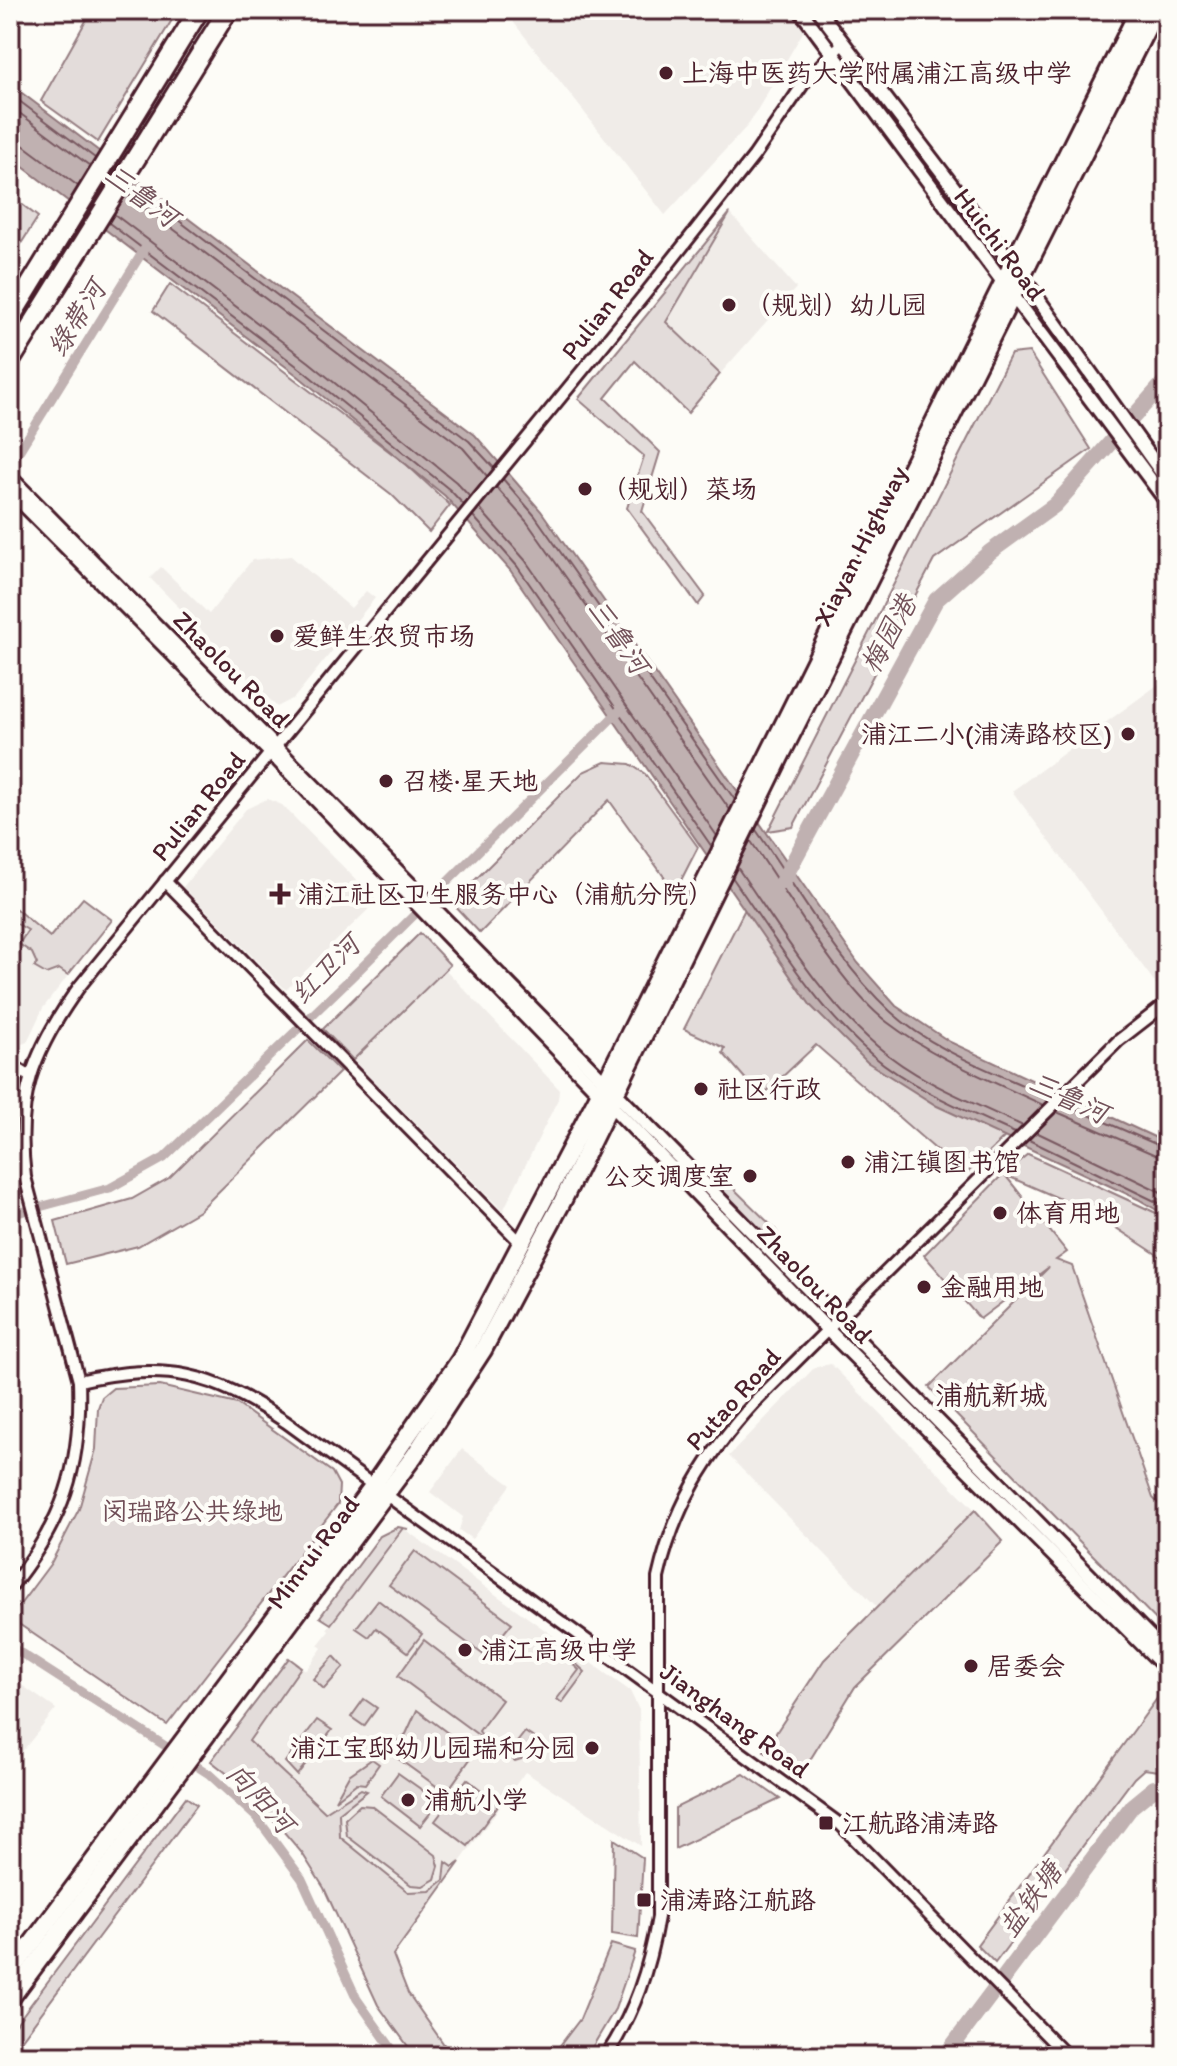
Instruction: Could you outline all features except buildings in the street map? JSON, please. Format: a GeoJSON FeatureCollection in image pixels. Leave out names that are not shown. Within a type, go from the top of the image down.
{"type":"FeatureCollection","features":[{"type":"Feature","properties":{"kind":"highway"},"geometry":{"type":"LineString","coordinates":[[10,318],[199,10]]}},
{"type":"Feature","properties":{"kind":"highway"},"geometry":{"type":"LineString","coordinates":[[10,361],[228,10]]}},
{"type":"Feature","properties":{"kind":"main road","name":"Xiayan Highway"},"geometry":{"type":"LineString","coordinates":[[1018,272],[1139,10]]}},
{"type":"Feature","properties":{"kind":"main road","name":"Xiayan Highway"},"geometry":{"type":"LineString","coordinates":[[607,1094],[1007,291],[1156,10]]}},
{"type":"Feature","properties":{"kind":"main road","name":"Minrui Road"},"geometry":{"type":"LineString","coordinates":[[380,1490],[453,1371],[521,1243],[607,1094]]}},
{"type":"Feature","properties":{"kind":"main road","name":"Minrui Road"},"geometry":{"type":"LineString","coordinates":[[10,1999],[170,1773],[380,1490],[444,1415],[483,1350],[607,1094]]}},
{"type":"Feature","properties":{"kind":"main road","name":"Minrui Road"},"geometry":{"type":"LineString","coordinates":[[10,1973],[170,1773]]}},
{"type":"Feature","properties":{"kind":"street","name":"Huichi Road"},"geometry":{"type":"LineString","coordinates":[[800,10],[1167,502]]}},
{"type":"Feature","properties":{"kind":"street","name":"Huichi Road"},"geometry":{"type":"LineString","coordinates":[[818,10],[1018,272],[1167,480]]}},
{"type":"Feature","properties":{"kind":"street","name":"Pulian Road"},"geometry":{"type":"LineString","coordinates":[[10,1588],[55,1524],[76,1463],[79,1381],[28,1188],[21,1124],[29,1076],[56,1020],[165,881],[505,467],[754,156],[806,80],[843,43]]}},
{"type":"Feature","properties":{"kind":"street","name":"Zhaolou Road"},"geometry":{"type":"LineString","coordinates":[[10,477],[15,492],[273,748],[1167,1669]]}},
{"type":"Feature","properties":{"kind":"street"},"geometry":{"type":"LineString","coordinates":[[165,881],[521,1243]]}},
{"type":"Feature","properties":{"kind":"street","name":"Putao Road"},"geometry":{"type":"LineString","coordinates":[[606,2056],[632,2013],[649,1970],[658,1917],[658,1578],[665,1548],[687,1491],[725,1434],[832,1325],[1118,1041],[1167,1003]]}},
{"type":"Feature","properties":{"kind":"street"},"geometry":{"type":"LineString","coordinates":[[10,1064],[29,1076]]}},
{"type":"Feature","properties":{"kind":"street","name":"Zhaolou Road"},"geometry":{"type":"LineString","coordinates":[[832,1325],[1167,1654]]}},
{"type":"Feature","properties":{"kind":"street","name":"Jianghang Road"},"geometry":{"type":"LineString","coordinates":[[79,1381],[128,1371],[154,1370],[224,1385],[286,1422],[841,1825],[1067,2056]]}},
{"type":"Feature","properties":{"kind":"shaded area","name":"上海中医药大学附属浦江高级中学"},"geometry":{"type":"Polygon","coordinates":[[[504,10],[799,10],[809,22],[749,124],[665,215],[504,10]]]}},
{"type":"Feature","properties":{"kind":"shaded area","name":"（规划）幼儿园"},"geometry":{"type":"Polygon","coordinates":[[[730,213],[796,288],[720,374],[666,322],[730,213]]]}},
{"type":"Feature","properties":{"kind":"shaded area"},"geometry":{"type":"Polygon","coordinates":[[[291,556],[351,608],[366,591],[375,598],[294,698],[277,707],[150,578],[161,567],[209,614],[252,560],[291,556]]]}},
{"type":"Feature","properties":{"kind":"shaded area","name":"浦江二小(浦涛路校区)"},"geometry":{"type":"Polygon","coordinates":[[[1167,678],[1167,982],[1159,988],[1012,791],[1167,678]]]}},
{"type":"Feature","properties":{"kind":"shaded area","name":"浦江社区卫生服务中心（浦航分院）"},"geometry":{"type":"Polygon","coordinates":[[[267,799],[282,805],[377,901],[286,990],[183,887],[246,809],[267,799]]]}},
{"type":"Feature","properties":{"kind":"shaded area"},"geometry":{"type":"Polygon","coordinates":[[[10,904],[80,960],[43,1008],[27,1042],[12,1048],[10,904]]]}},
{"type":"Feature","properties":{"kind":"shaded area"},"geometry":{"type":"Polygon","coordinates":[[[445,969],[559,1089],[558,1099],[503,1211],[353,1060],[445,969]]]}},
{"type":"Feature","properties":{"kind":"shaded area"},"geometry":{"type":"Polygon","coordinates":[[[831,1364],[975,1510],[876,1606],[729,1456],[815,1367],[831,1364]]]}},
{"type":"Feature","properties":{"kind":"shaded area"},"geometry":{"type":"Polygon","coordinates":[[[462,1449],[511,1485],[472,1539],[459,1530],[463,1517],[430,1492],[462,1449]]]}},
{"type":"Feature","properties":{"kind":"shaded area"},"geometry":{"type":"Polygon","coordinates":[[[403,1528],[630,1691],[639,1710],[641,1846],[525,1772],[393,1955],[304,1792],[248,1741],[301,1667],[306,1670],[322,1648],[318,1645],[329,1631],[327,1629],[403,1528]]]}},
{"type":"Feature","properties":{"kind":"shaded area"},"geometry":{"type":"Polygon","coordinates":[[[10,1677],[56,1709],[10,1767],[10,1677]]]}},
{"type":"Feature","properties":{"kind":"green space"},"geometry":{"type":"Polygon","coordinates":[[[92,10],[178,10],[98,142],[41,101],[92,10]]]}},
{"type":"Feature","properties":{"kind":"green space"},"geometry":{"type":"Polygon","coordinates":[[[10,195],[38,217],[10,261],[10,195]]]}},
{"type":"Feature","properties":{"kind":"green space"},"geometry":{"type":"Polygon","coordinates":[[[730,213],[666,322],[720,374],[688,413],[635,361],[605,398],[660,452],[642,511],[705,596],[698,605],[627,508],[644,456],[578,399],[730,213]]]}},
{"type":"Feature","properties":{"kind":"green space"},"geometry":{"type":"Polygon","coordinates":[[[170,284],[407,465],[450,505],[429,532],[391,494],[153,311],[170,284]]]}},
{"type":"Feature","properties":{"kind":"green space"},"geometry":{"type":"Polygon","coordinates":[[[1029,352],[1091,449],[934,560],[793,827],[768,831],[1011,354],[1029,352]]]}},
{"type":"Feature","properties":{"kind":"green space"},"geometry":{"type":"Polygon","coordinates":[[[605,762],[630,764],[645,774],[698,847],[675,892],[609,800],[480,933],[452,903],[583,772],[605,762]]]}},
{"type":"Feature","properties":{"kind":"green space"},"geometry":{"type":"Polygon","coordinates":[[[83,898],[112,920],[68,975],[59,969],[46,974],[34,967],[37,964],[32,953],[19,944],[28,930],[10,920],[10,904],[50,937],[83,898]]]}},
{"type":"Feature","properties":{"kind":"green space"},"geometry":{"type":"Polygon","coordinates":[[[745,909],[1031,1112],[965,1175],[816,1045],[761,1097],[723,1053],[725,1048],[684,1029],[745,909]]]}},
{"type":"Feature","properties":{"kind":"green space"},"geometry":{"type":"Polygon","coordinates":[[[420,933],[450,965],[353,1060],[323,1029],[420,933]]]}},
{"type":"Feature","properties":{"kind":"green space"},"geometry":{"type":"Polygon","coordinates":[[[308,1040],[340,1072],[199,1211],[138,1246],[66,1264],[55,1221],[132,1199],[169,1178],[308,1040]]]}},
{"type":"Feature","properties":{"kind":"green space"},"geometry":{"type":"Polygon","coordinates":[[[1028,1154],[1167,1218],[1167,1261],[1093,1213],[1005,1175],[1067,1252],[1056,1260],[1072,1266],[1153,1498],[1167,1513],[1167,1631],[929,1387],[1049,1267],[980,1319],[924,1255],[1003,1174],[1028,1154]]]}},
{"type":"Feature","properties":{"kind":"green space"},"geometry":{"type":"Polygon","coordinates":[[[725,1180],[775,1229],[778,1234],[774,1244],[713,1182],[725,1180]]]}},
{"type":"Feature","properties":{"kind":"green space","name":"闵瑞路公共绿地"},"geometry":{"type":"Polygon","coordinates":[[[160,1386],[237,1404],[332,1472],[339,1485],[338,1504],[167,1725],[10,1618],[51,1563],[79,1509],[96,1449],[98,1408],[102,1397],[113,1388],[160,1386]]]}},
{"type":"Feature","properties":{"kind":"green space"},"geometry":{"type":"Polygon","coordinates":[[[975,1510],[1003,1541],[855,1687],[800,1776],[764,1751],[824,1660],[975,1510]]]}},
{"type":"Feature","properties":{"kind":"green space"},"geometry":{"type":"Polygon","coordinates":[[[398,1527],[403,1528],[331,1624],[320,1617],[380,1536],[398,1527]]]}},
{"type":"Feature","properties":{"kind":"green space"},"geometry":{"type":"Polygon","coordinates":[[[415,1551],[512,1623],[485,1656],[389,1585],[415,1551]]]}},
{"type":"Feature","properties":{"kind":"green space"},"geometry":{"type":"Polygon","coordinates":[[[378,1600],[422,1634],[408,1652],[376,1628],[369,1637],[356,1628],[378,1600]]]}},
{"type":"Feature","properties":{"kind":"green space"},"geometry":{"type":"Polygon","coordinates":[[[424,1640],[502,1700],[479,1731],[485,1740],[398,1676],[424,1640]]]}},
{"type":"Feature","properties":{"kind":"green space"},"geometry":{"type":"Polygon","coordinates":[[[334,1656],[344,1667],[324,1689],[313,1679],[334,1656]]]}},
{"type":"Feature","properties":{"kind":"green space"},"geometry":{"type":"Polygon","coordinates":[[[289,1658],[301,1667],[249,1741],[325,1812],[361,1789],[367,1791],[339,1813],[340,1837],[408,1892],[430,1891],[444,1880],[446,1862],[453,1867],[460,1862],[393,1955],[408,1993],[452,2056],[415,2056],[378,2005],[324,1888],[302,1853],[248,1790],[211,1761],[289,1658]]]}},
{"type":"Feature","properties":{"kind":"green space"},"geometry":{"type":"Polygon","coordinates":[[[573,1661],[585,1672],[562,1703],[557,1699],[579,1670],[571,1663],[573,1661]]]}},
{"type":"Feature","properties":{"kind":"green space"},"geometry":{"type":"Polygon","coordinates":[[[1164,1689],[1167,1693],[1167,1772],[1144,1769],[1134,1778],[995,1963],[977,1945],[1164,1689]]]}},
{"type":"Feature","properties":{"kind":"green space"},"geometry":{"type":"Polygon","coordinates":[[[364,1699],[377,1708],[364,1726],[351,1717],[364,1699]]]}},
{"type":"Feature","properties":{"kind":"green space"},"geometry":{"type":"Polygon","coordinates":[[[417,1710],[472,1751],[473,1755],[446,1793],[386,1750],[406,1734],[417,1710]]]}},
{"type":"Feature","properties":{"kind":"green space"},"geometry":{"type":"Polygon","coordinates":[[[317,1720],[332,1730],[297,1775],[285,1762],[317,1720]]]}},
{"type":"Feature","properties":{"kind":"green space"},"geometry":{"type":"Polygon","coordinates":[[[525,1732],[538,1741],[525,1758],[515,1761],[507,1755],[525,1732]]]}},
{"type":"Feature","properties":{"kind":"green space"},"geometry":{"type":"Polygon","coordinates":[[[372,1759],[379,1764],[365,1784],[357,1783],[335,1800],[349,1775],[372,1759]]]}},
{"type":"Feature","properties":{"kind":"green space"},"geometry":{"type":"Polygon","coordinates":[[[398,1773],[439,1802],[420,1826],[381,1796],[398,1773]]]}},
{"type":"Feature","properties":{"kind":"green space"},"geometry":{"type":"Polygon","coordinates":[[[744,1774],[780,1799],[675,1849],[675,1808],[744,1774]]]}},
{"type":"Feature","properties":{"kind":"green space"},"geometry":{"type":"Polygon","coordinates":[[[467,1779],[499,1804],[468,1846],[435,1821],[467,1779]]]}},
{"type":"Feature","properties":{"kind":"green space"},"geometry":{"type":"Polygon","coordinates":[[[186,1797],[197,1805],[10,2055],[10,2032],[186,1797]]]}},
{"type":"Feature","properties":{"kind":"green space"},"geometry":{"type":"Polygon","coordinates":[[[360,1805],[372,1806],[436,1855],[439,1866],[435,1879],[423,1886],[411,1885],[347,1836],[345,1819],[360,1805]]]}},
{"type":"Feature","properties":{"kind":"green space"},"geometry":{"type":"Polygon","coordinates":[[[614,1839],[643,1858],[638,1938],[612,1934],[614,1839]]]}},
{"type":"Feature","properties":{"kind":"green space"},"geometry":{"type":"Polygon","coordinates":[[[611,1944],[635,1951],[615,2009],[587,2056],[552,2056],[580,2019],[611,1944]]]}},
{"type":"Feature","properties":{"kind":"water","name":"三鲁河"},"geometry":{"type":"Polygon","coordinates":[[[10,84],[475,435],[541,511],[858,963],[896,1006],[950,1042],[1167,1143],[1167,1216],[1138,1199],[937,1106],[867,1062],[811,1006],[510,570],[445,496],[298,376],[10,157],[10,84]]]}},
{"type":"Feature","properties":{"kind":"waterway","name":"绿带河"},"geometry":{"type":"LineString","coordinates":[[10,466],[145,248]]}},
{"type":"Feature","properties":{"kind":"waterway","name":"梅园港"},"geometry":{"type":"LineString","coordinates":[[782,882],[936,600],[990,552],[1055,505],[1167,379]]}},
{"type":"Feature","properties":{"kind":"waterway","name":"红卫河"},"geometry":{"type":"LineString","coordinates":[[10,1215],[110,1188],[164,1158],[360,969],[620,710]]}},
{"type":"Feature","properties":{"kind":"waterway","name":"向阳河"},"geometry":{"type":"LineString","coordinates":[[10,1646],[209,1774],[257,1818],[302,1879],[357,1999],[397,2056]]}},
{"type":"Feature","properties":{"kind":"waterway","name":"盐铁塘"},"geometry":{"type":"LineString","coordinates":[[945,2056],[1132,1806],[1154,1788],[1167,1792]]}},
{"type":"Feature","properties":{"kind":"place","name":"上海中医药大学附属浦江高级中学"},"geometry":{"type":"Point","coordinates":[666,73]}},
{"type":"Feature","properties":{"kind":"place","name":"（规划）幼儿园"},"geometry":{"type":"Point","coordinates":[729,305]}},
{"type":"Feature","properties":{"kind":"place","name":"（规划）菜场"},"geometry":{"type":"Point","coordinates":[585,489]}},
{"type":"Feature","properties":{"kind":"place","name":"爱鲜生农贸市场"},"geometry":{"type":"Point","coordinates":[277,636]}},
{"type":"Feature","properties":{"kind":"place","name":"浦江二小(浦涛路校区)"},"geometry":{"type":"Point","coordinates":[1128,734]}},
{"type":"Feature","properties":{"kind":"place","name":"召楼·星天地"},"geometry":{"type":"Point","coordinates":[386,781]}},
{"type":"Feature","properties":{"kind":"place","name":"浦江社区卫生服务中心（浦航分院）"},"geometry":{"type":"Point","coordinates":[280,894]}},
{"type":"Feature","properties":{"kind":"place","name":"社区行政"},"geometry":{"type":"Point","coordinates":[701,1089]}},
{"type":"Feature","properties":{"kind":"place","name":"浦江镇图书馆"},"geometry":{"type":"Point","coordinates":[848,1162]}},
{"type":"Feature","properties":{"kind":"place","name":"公交调度室"},"geometry":{"type":"Point","coordinates":[750,1176]}},
{"type":"Feature","properties":{"kind":"place","name":"体育用地"},"geometry":{"type":"Point","coordinates":[1000,1213]}},
{"type":"Feature","properties":{"kind":"place","name":"金融用地"},"geometry":{"type":"Point","coordinates":[924,1287]}},
{"type":"Feature","properties":{"kind":"place","name":"浦江高级中学"},"geometry":{"type":"Point","coordinates":[465,1650]}},
{"type":"Feature","properties":{"kind":"place","name":"居委会"},"geometry":{"type":"Point","coordinates":[971,1666]}},
{"type":"Feature","properties":{"kind":"place","name":"浦江宝邸幼儿园瑞和分园"},"geometry":{"type":"Point","coordinates":[592,1748]}},
{"type":"Feature","properties":{"kind":"place","name":"浦航小学"},"geometry":{"type":"Point","coordinates":[408,1800]}},
{"type":"Feature","properties":{"kind":"place","name":"江航路浦涛路"},"geometry":{"type":"Point","coordinates":[826,1823]}},
{"type":"Feature","properties":{"kind":"place","name":"浦涛路江航路"},"geometry":{"type":"Point","coordinates":[644,1900]}},
{"type":"Feature","properties":{"kind":"district","name":"浦航新城"},"geometry":{"type":"Point","coordinates":[991,1395]}}]}
